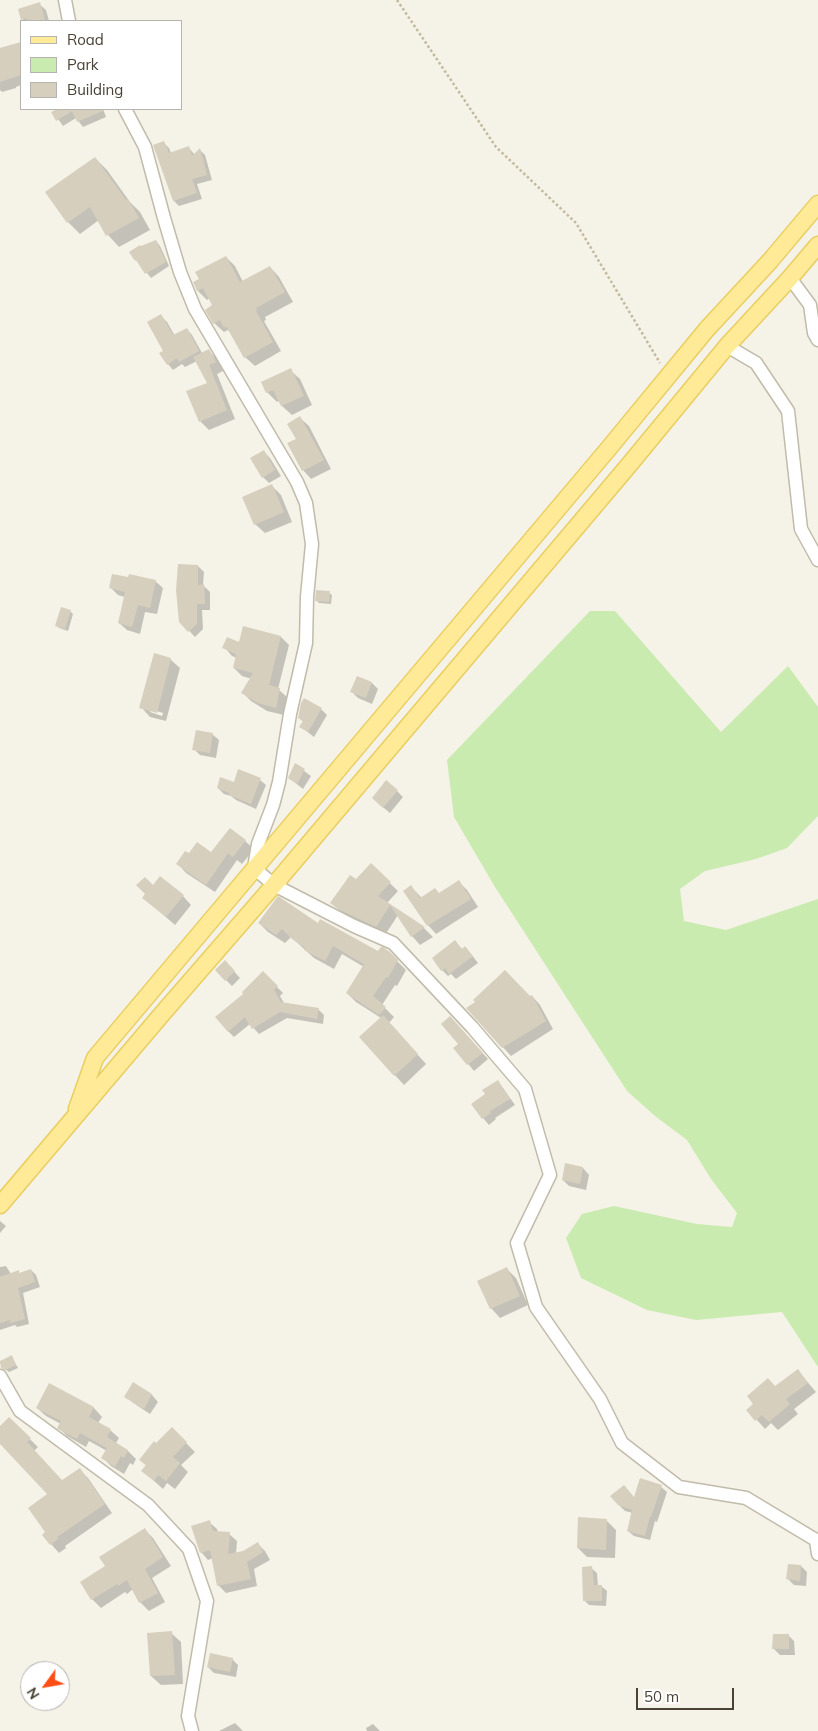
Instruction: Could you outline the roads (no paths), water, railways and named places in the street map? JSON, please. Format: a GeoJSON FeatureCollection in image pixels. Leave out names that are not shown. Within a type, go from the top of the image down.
{"type":"FeatureCollection","features":[{"type":"Feature","properties":{"kind":"main road"},"geometry":{"type":"LineString","coordinates":[[74,1118],[94,1058],[603,456],[668,376],[818,204]]}},
{"type":"Feature","properties":{"kind":"main road"},"geometry":{"type":"LineString","coordinates":[[0,1205],[274,885],[629,465],[727,346],[790,278],[818,244]]}},
{"type":"Feature","properties":{"kind":"street"},"geometry":{"type":"LineString","coordinates":[[65,0],[69,20]]}},
{"type":"Feature","properties":{"kind":"street"},"geometry":{"type":"LineString","coordinates":[[126,110],[145,147],[177,263],[195,309],[297,482],[306,503],[311,527],[312,544],[307,597],[306,643],[290,714],[279,782],[273,805],[258,844],[254,868],[274,885],[354,926],[393,943],[472,1027],[525,1089],[550,1175],[517,1243],[536,1307],[600,1399],[622,1442],[679,1487],[746,1498],[816,1540],[818,1554]]}},
{"type":"Feature","properties":{"kind":"street"},"geometry":{"type":"LineString","coordinates":[[790,278],[810,305],[814,333],[818,340]]}},
{"type":"Feature","properties":{"kind":"street"},"geometry":{"type":"LineString","coordinates":[[727,346],[756,363],[788,411],[801,529],[818,560]]}},
{"type":"Feature","properties":{"kind":"street"},"geometry":{"type":"LineString","coordinates":[[0,1376],[20,1411],[148,1505],[190,1550],[207,1601],[188,1716],[192,1731]]}}]}
